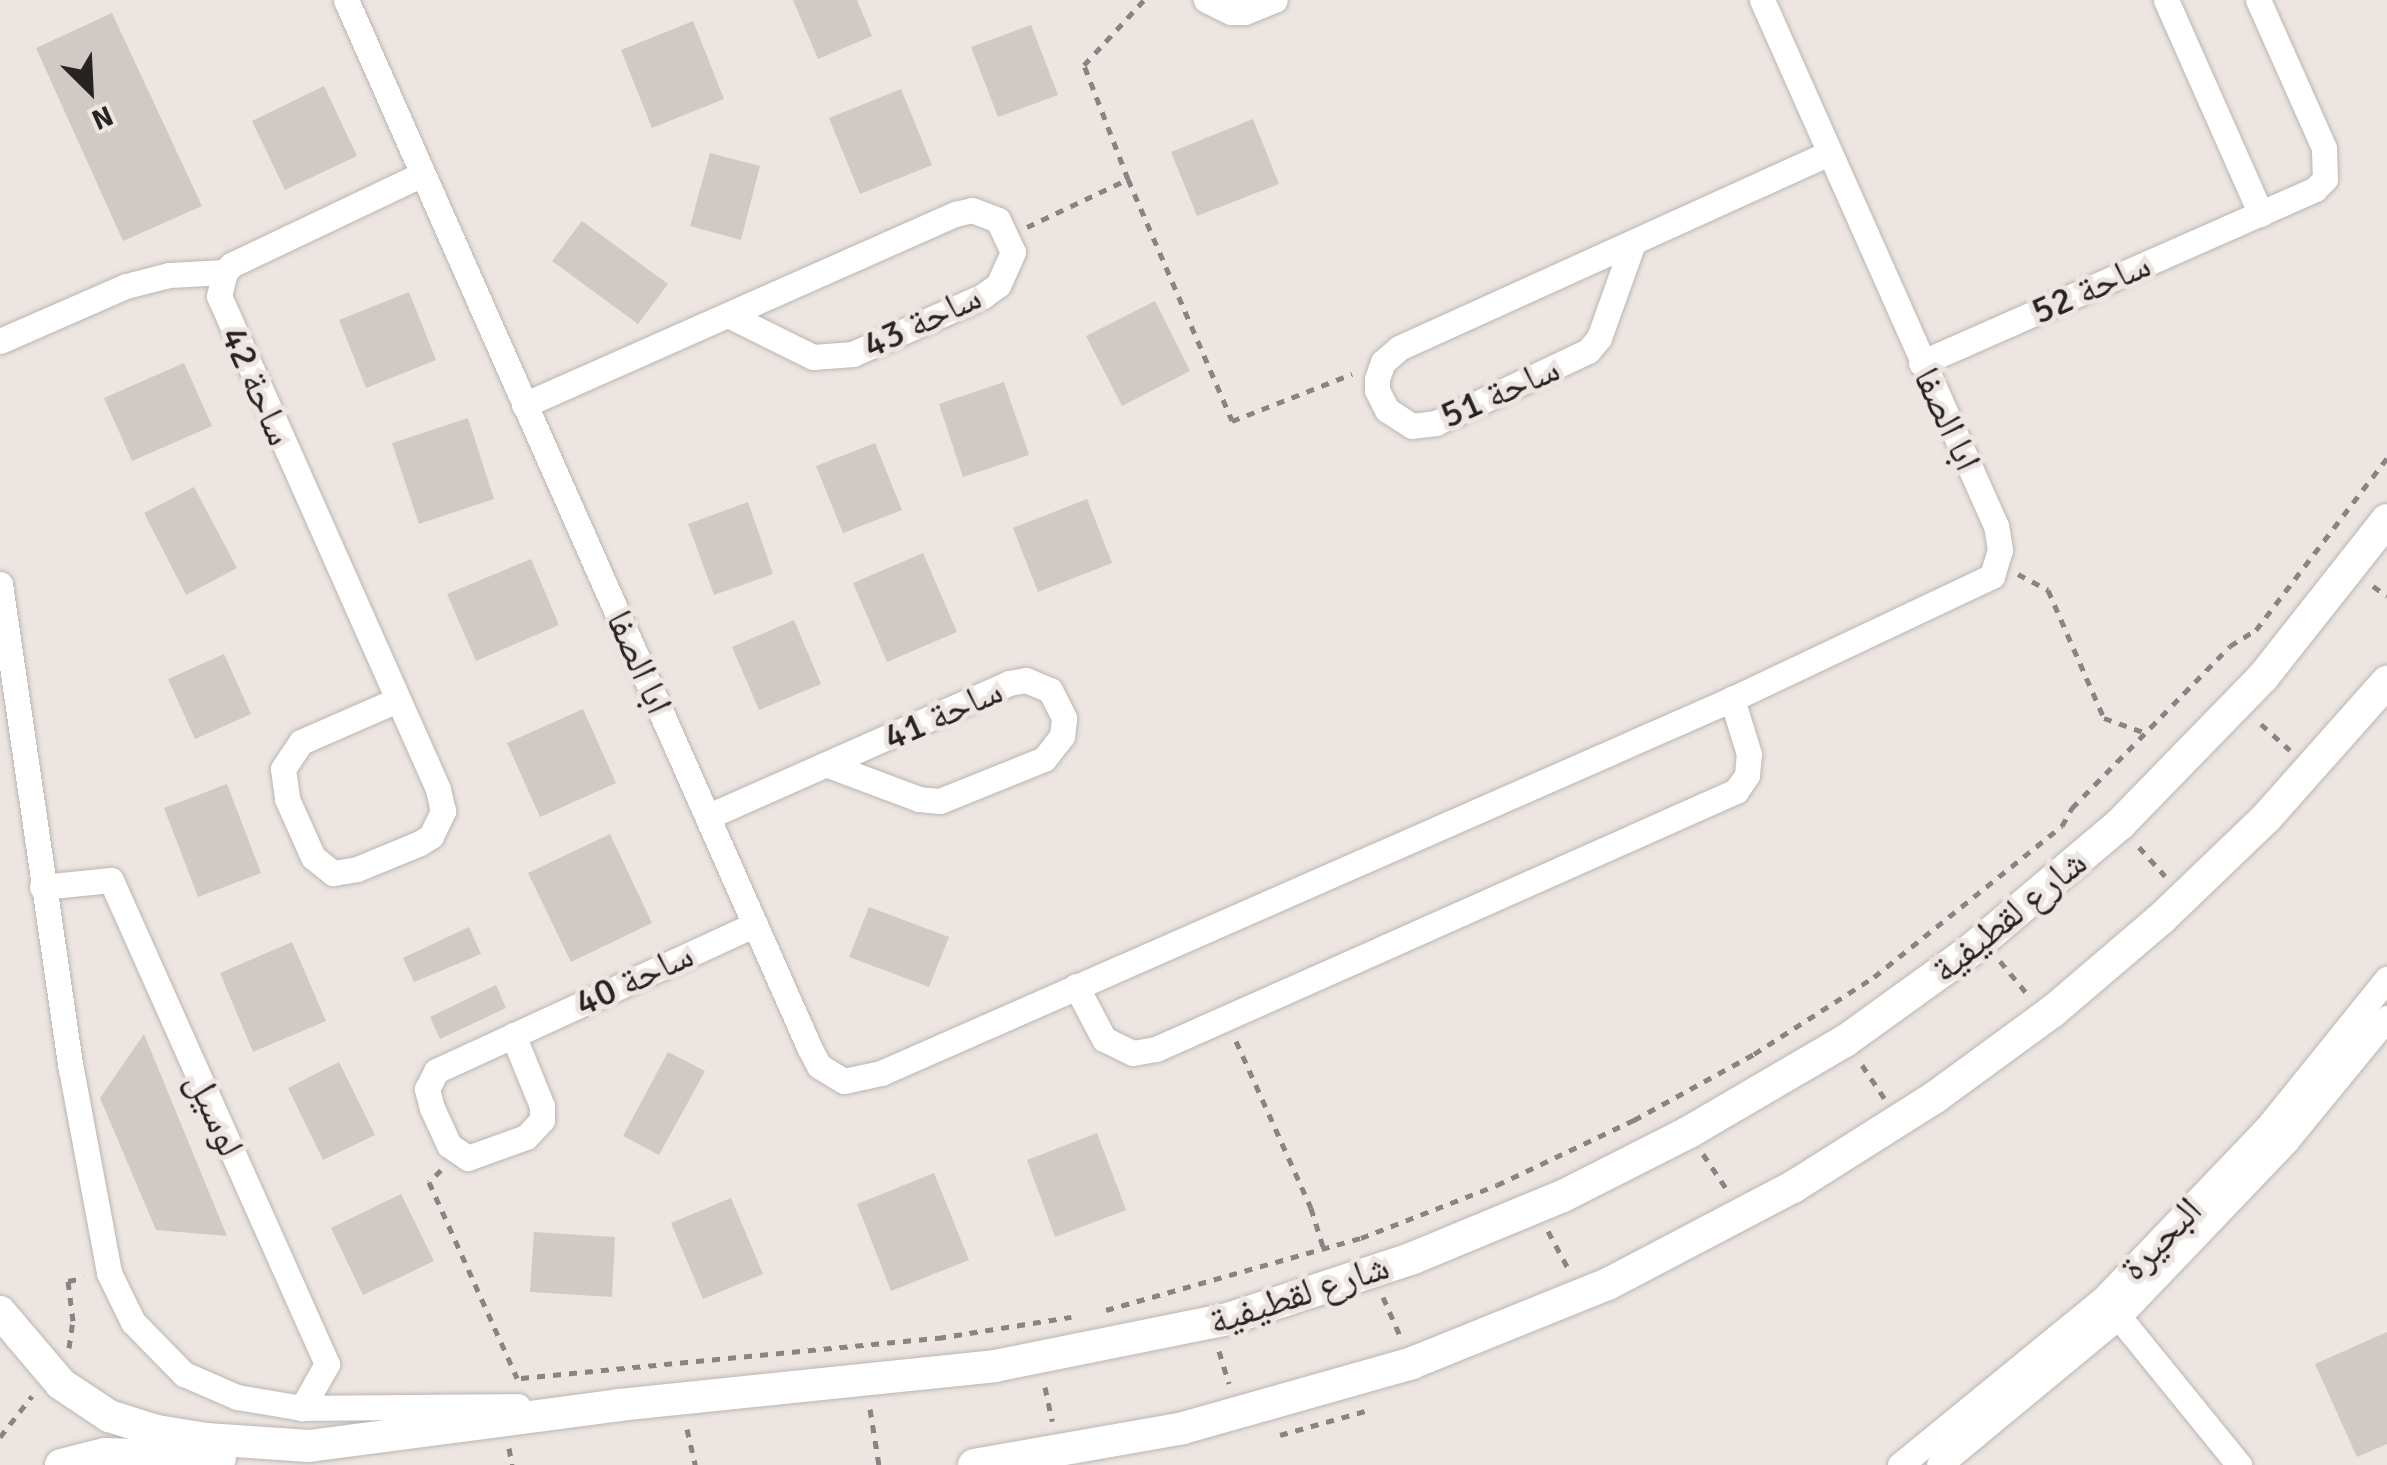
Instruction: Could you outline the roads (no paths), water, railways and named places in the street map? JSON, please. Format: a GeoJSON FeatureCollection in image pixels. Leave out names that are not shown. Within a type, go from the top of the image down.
{"type":"FeatureCollection","features":[{"type":"Feature","properties":{"kind":"street","name":"ابا الصفا"},"geometry":{"type":"LineString","coordinates":[[346,0],[819,1066],[844,1081],[881,1073],[1732,699],[1980,585],[1998,563],[1996,526],[1762,0]]}},
{"type":"Feature","properties":{"kind":"street"},"geometry":{"type":"LineString","coordinates":[[1206,0],[1230,12],[1245,12],[1275,0]]}},
{"type":"Feature","properties":{"kind":"street"},"geometry":{"type":"LineString","coordinates":[[2166,0],[2261,214]]}},
{"type":"Feature","properties":{"kind":"street","name":"ساحة 52"},"geometry":{"type":"LineString","coordinates":[[1922,362],[2316,189],[2325,179],[2328,164],[2258,0]]}},
{"type":"Feature","properties":{"kind":"street"},"geometry":{"type":"LineString","coordinates":[[1633,243],[1828,153]]}},
{"type":"Feature","properties":{"kind":"street","name":"ساحة 42"},"geometry":{"type":"LineString","coordinates":[[397,700],[301,742],[284,769],[282,783],[313,857],[333,873],[357,870],[420,843],[440,824],[443,811],[438,789],[222,308],[224,272],[245,257],[422,174]]}},
{"type":"Feature","properties":{"kind":"street","name":"ساحة 43"},"geometry":{"type":"LineString","coordinates":[[524,405],[955,214],[986,214],[998,220],[1009,236],[1013,252],[998,285],[853,354],[813,357],[730,316]]}},
{"type":"Feature","properties":{"kind":"street","name":"ساحة 51"},"geometry":{"type":"LineString","coordinates":[[1633,243],[1599,338],[1573,361],[1424,426],[1398,421],[1387,410],[1377,390],[1382,362],[1399,348],[1633,243]]}},
{"type":"Feature","properties":{"kind":"street"},"geometry":{"type":"LineString","coordinates":[[0,341],[126,286],[169,276],[224,272]]}},
{"type":"Feature","properties":{"kind":"street","name":"شارع لقطيفية"},"geometry":{"type":"LineString","coordinates":[[0,1312],[61,1384],[110,1416],[157,1431],[309,1446],[619,1405],[1040,1358],[1211,1323],[1372,1271],[1536,1208],[1689,1132],[1845,1041],[1983,941],[2120,824],[2238,703],[2339,586],[2387,520]]}},
{"type":"Feature","properties":{"kind":"street"},"geometry":{"type":"LineString","coordinates":[[0,584],[42,887],[109,1272],[133,1322],[184,1374],[237,1397],[302,1408],[619,1405]]}},
{"type":"Feature","properties":{"kind":"street","name":"ساحة 41"},"geometry":{"type":"LineString","coordinates":[[708,816],[1009,683],[1026,680],[1050,690],[1064,718],[1062,736],[1044,759],[963,796],[940,801],[919,799],[828,765]]}},
{"type":"Feature","properties":{"kind":"street"},"geometry":{"type":"LineString","coordinates":[[974,1465],[1058,1453],[1238,1415],[1412,1364],[1582,1295],[1744,1214],[1900,1121],[2046,1016],[2184,897],[2311,768],[2387,682]]}},
{"type":"Feature","properties":{"kind":"street"},"geometry":{"type":"LineString","coordinates":[[1076,986],[1096,1030],[1114,1046],[1133,1052],[1156,1049],[1736,792],[1747,775],[1749,754],[1732,699]]}},
{"type":"Feature","properties":{"kind":"street","name":"لوسيل"},"geometry":{"type":"LineString","coordinates":[[42,887],[112,880],[327,1364],[302,1408]]}},
{"type":"Feature","properties":{"kind":"street","name":"ساحة 40"},"geometry":{"type":"LineString","coordinates":[[513,1035],[542,1106],[542,1120],[526,1138],[480,1157],[457,1154],[426,1089],[436,1071],[513,1035],[755,924]]}},
{"type":"Feature","properties":{"kind":"street","name":"البحيرة"},"geometry":{"type":"LineString","coordinates":[[2332,1069],[2387,979]]}},
{"type":"Feature","properties":{"kind":"street","name":"البحيرة"},"geometry":{"type":"LineString","coordinates":[[1940,1465],[2111,1307],[2332,1069],[2387,1018]]}},
{"type":"Feature","properties":{"kind":"street"},"geometry":{"type":"LineString","coordinates":[[2111,1307],[2239,1465]]}},
{"type":"Feature","properties":{"kind":"street","name":"البحيرة"},"geometry":{"type":"LineString","coordinates":[[1900,1465],[2111,1307]]}},
{"type":"Feature","properties":{"kind":"street"},"geometry":{"type":"LineString","coordinates":[[61,1465],[106,1454],[201,1459],[265,1456],[309,1446]]}}]}
